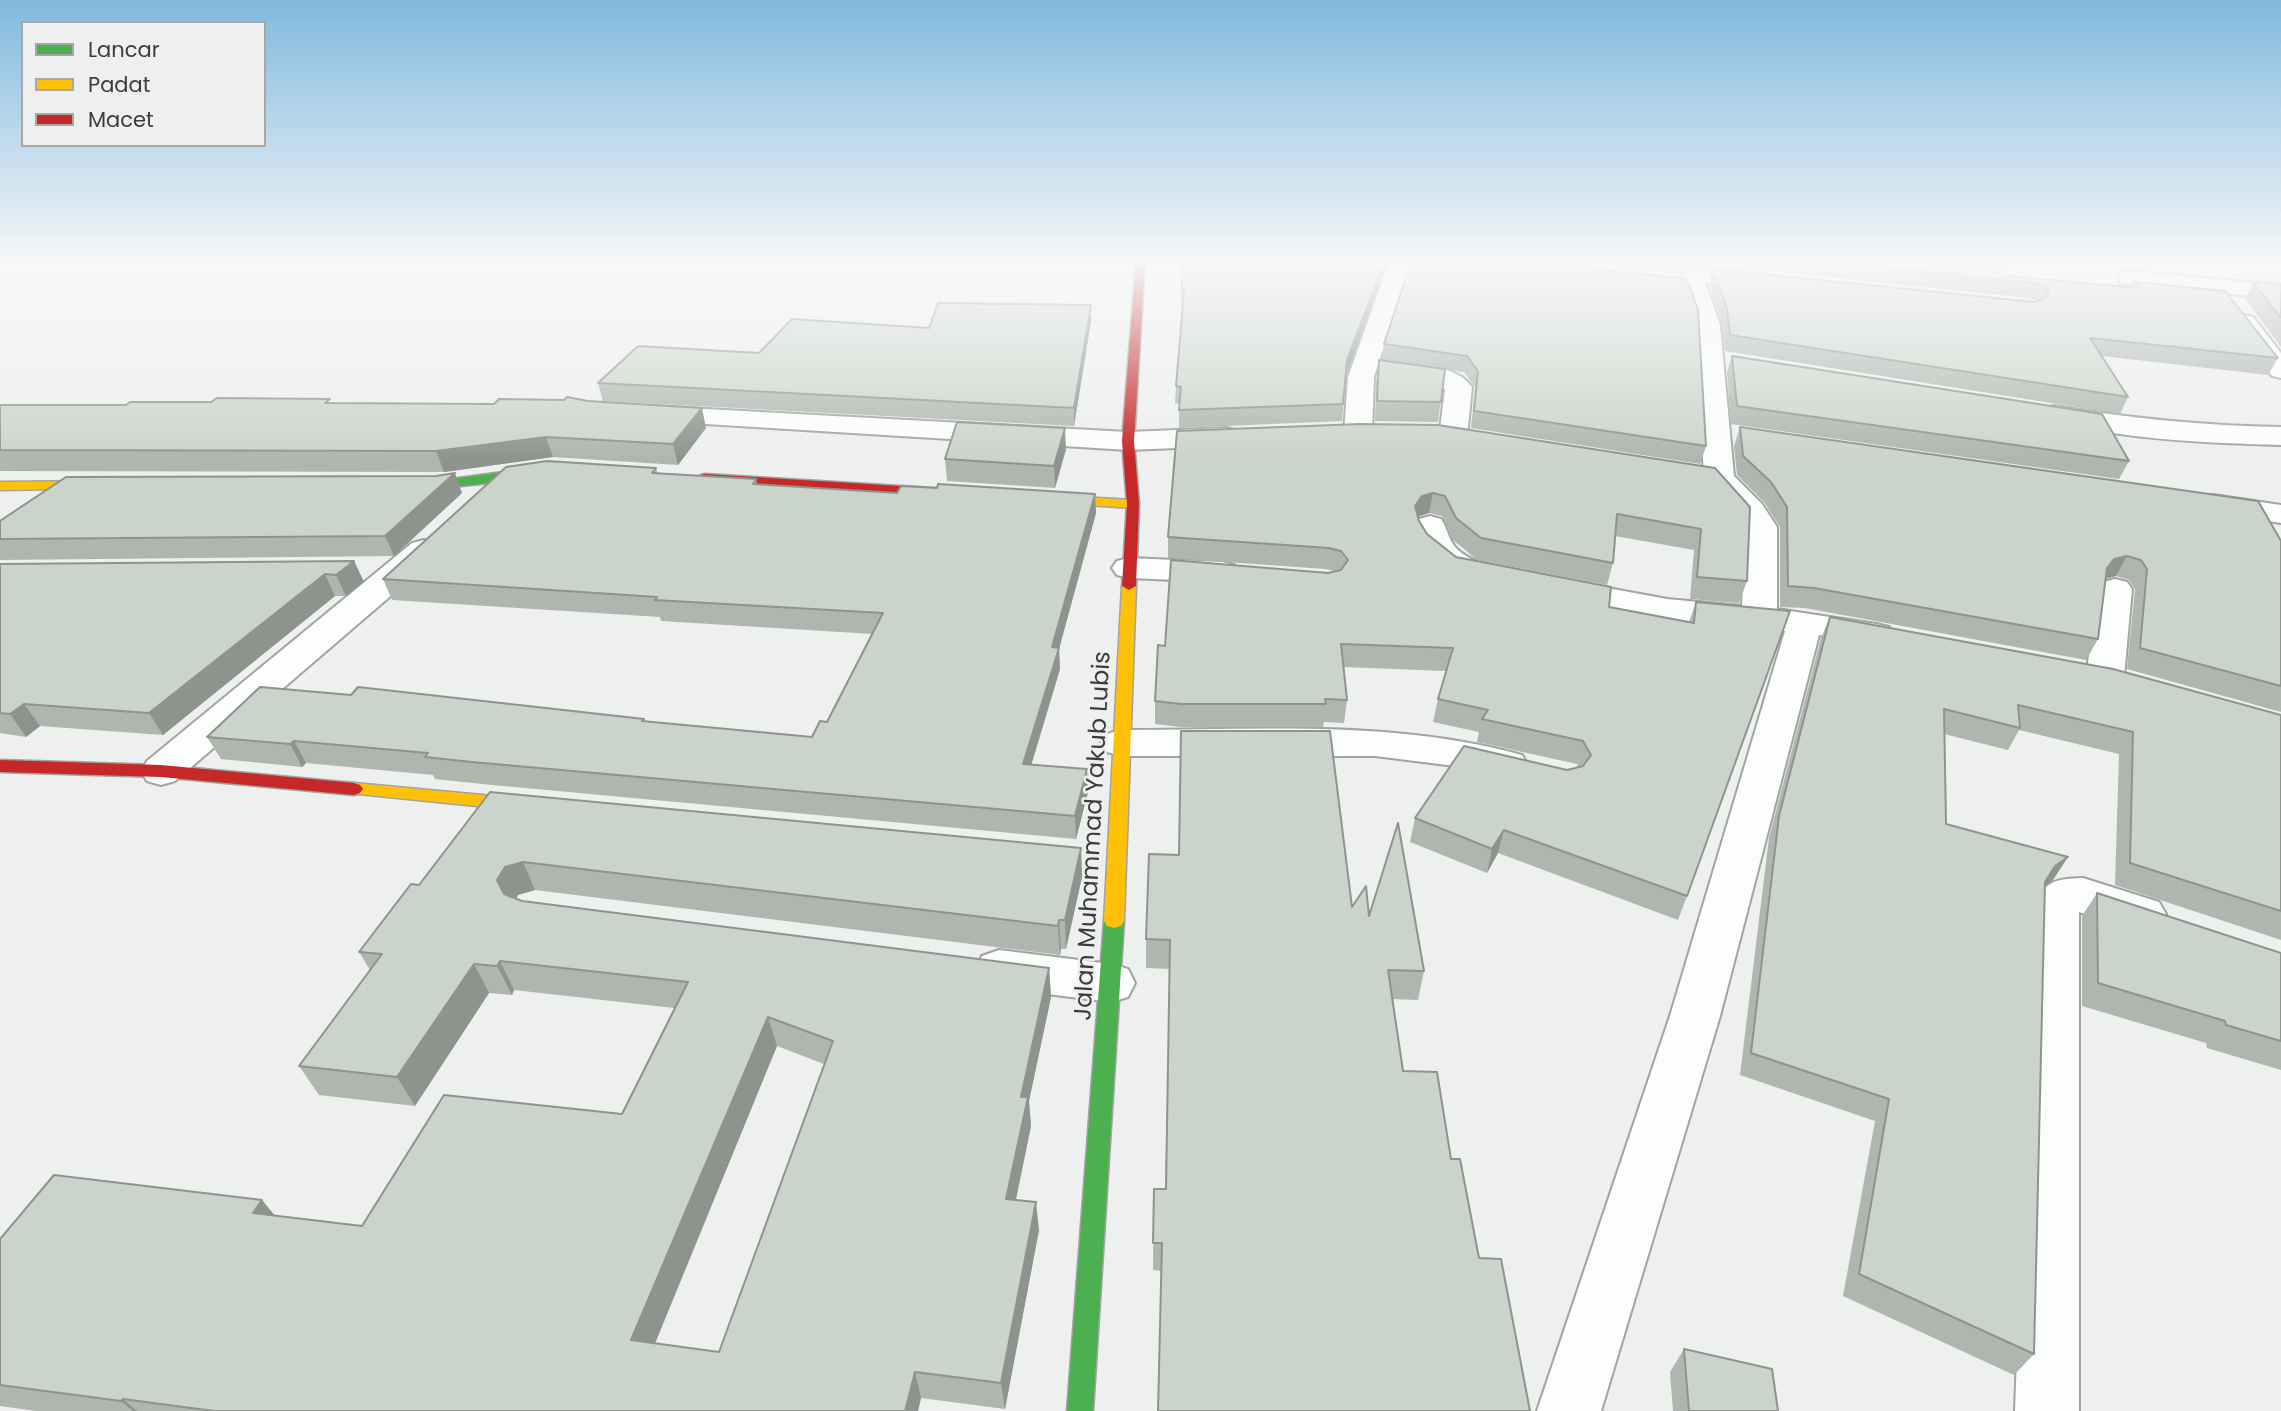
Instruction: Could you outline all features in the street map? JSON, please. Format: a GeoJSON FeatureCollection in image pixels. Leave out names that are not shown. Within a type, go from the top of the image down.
{"type":"FeatureCollection","features":[{"type":"Feature","properties":{"kind":"main road","name":"Jalan Muhammad Yakub Lubis"},"geometry":{"type":"LineString","coordinates":[[1080,1411],[1111,983],[1109,860],[1121,743],[1133,504],[1128,440],[1136,328]]}},
{"type":"Feature","properties":{"kind":"main road"},"geometry":{"type":"LineString","coordinates":[[389,484],[444,484],[504,474],[566,470]]}},
{"type":"Feature","properties":{"kind":"main road"},"geometry":{"type":"LineString","coordinates":[[691,478],[967,494]]}},
{"type":"Feature","properties":{"kind":"main road"},"geometry":{"type":"LineString","coordinates":[[0,486],[127,485]]}},
{"type":"Feature","properties":{"kind":"main road"},"geometry":{"type":"LineString","coordinates":[[1023,497],[1133,504]]}},
{"type":"Feature","properties":{"kind":"main road"},"geometry":{"type":"LineString","coordinates":[[0,766],[161,771],[549,807]]}},
{"type":"Feature","properties":{"kind":"street"},"geometry":{"type":"LineString","coordinates":[[1358,433],[1361,377],[1378,328]]}},
{"type":"Feature","properties":{"kind":"street"},"geometry":{"type":"LineString","coordinates":[[1709,328],[1724,361],[1729,434],[1719,478]]}},
{"type":"Feature","properties":{"kind":"street"},"geometry":{"type":"LineString","coordinates":[[2250,328],[2281,370]]}},
{"type":"Feature","properties":{"kind":"street"},"geometry":{"type":"LineString","coordinates":[[1364,368],[1453,380],[1459,387],[1453,437]]}},
{"type":"Feature","properties":{"kind":"street"},"geometry":{"type":"LineString","coordinates":[[2032,410],[2126,426],[2227,435],[2281,436]]}},
{"type":"Feature","properties":{"kind":"street"},"geometry":{"type":"LineString","coordinates":[[622,412],[1128,440],[1250,436]]}},
{"type":"Feature","properties":{"kind":"street"},"geometry":{"type":"LineString","coordinates":[[1424,433],[1485,442]]}},
{"type":"Feature","properties":{"kind":"street"},"geometry":{"type":"LineString","coordinates":[[161,771],[404,569],[504,474]]}},
{"type":"Feature","properties":{"kind":"street"},"geometry":{"type":"LineString","coordinates":[[1569,1411],[1695,1016],[1782,620],[1761,527],[1751,511],[1719,478],[1687,474]]}},
{"type":"Feature","properties":{"kind":"street"},"geometry":{"type":"LineString","coordinates":[[2184,500],[2281,514]]}},
{"type":"Feature","properties":{"kind":"street"},"geometry":{"type":"LineString","coordinates":[[1430,526],[1430,532],[1442,554],[1466,570],[1668,609],[1782,620],[1914,642]]}},
{"type":"Feature","properties":{"kind":"street"},"geometry":{"type":"LineString","coordinates":[[1129,568],[1246,575]]}},
{"type":"Feature","properties":{"kind":"street"},"geometry":{"type":"LineString","coordinates":[[348,569],[404,569]]}},
{"type":"Feature","properties":{"kind":"street"},"geometry":{"type":"LineString","coordinates":[[2115,589],[2091,675],[2142,688]]}},
{"type":"Feature","properties":{"kind":"street"},"geometry":{"type":"LineString","coordinates":[[1121,743],[1375,743],[1455,753],[1548,774]]}},
{"type":"Feature","properties":{"kind":"street"},"geometry":{"type":"LineString","coordinates":[[2047,1411],[2056,905],[2063,896],[2083,895],[2189,930]]}},
{"type":"Feature","properties":{"kind":"street"},"geometry":{"type":"LineString","coordinates":[[960,964],[1111,983]]}},
{"type":"Feature","properties":{"kind":"building"},"geometry":{"type":"Polygon","coordinates":[[[783,328],[1087,328],[1074,408],[598,383],[638,346],[759,353],[783,328]]]}},
{"type":"Feature","properties":{"kind":"building"},"geometry":{"type":"Polygon","coordinates":[[[1181,328],[1359,328],[1347,360],[1343,404],[1179,410],[1181,387],[1176,386],[1181,328]]]}},
{"type":"Feature","properties":{"kind":"building"},"geometry":{"type":"Polygon","coordinates":[[[1389,328],[1699,328],[1706,446],[1474,411],[1478,371],[1467,356],[1384,344],[1389,328]]]}},
{"type":"Feature","properties":{"kind":"building"},"geometry":{"type":"Polygon","coordinates":[[[1729,328],[2254,328],[2278,358],[2090,338],[2128,397],[1730,335],[1729,328]]]}},
{"type":"Feature","properties":{"kind":"building"},"geometry":{"type":"Polygon","coordinates":[[[1732,356],[2102,414],[2129,461],[1737,406],[1732,356]]]}},
{"type":"Feature","properties":{"kind":"building"},"geometry":{"type":"Polygon","coordinates":[[[1379,360],[1445,369],[1441,402],[1377,401],[1379,360]]]}},
{"type":"Feature","properties":{"kind":"building"},"geometry":{"type":"Polygon","coordinates":[[[567,397],[588,401],[702,408],[673,444],[546,437],[436,451],[0,450],[0,405],[126,405],[130,402],[211,402],[217,398],[330,399],[325,403],[494,404],[499,399],[564,400],[567,397]]]}},
{"type":"Feature","properties":{"kind":"building"},"geometry":{"type":"Polygon","coordinates":[[[957,422],[1065,428],[1054,466],[945,459],[957,422]]]}},
{"type":"Feature","properties":{"kind":"building"},"geometry":{"type":"Polygon","coordinates":[[[1360,424],[1438,425],[1715,468],[1750,507],[1747,581],[1697,577],[1701,529],[1617,514],[1613,563],[1481,538],[1456,518],[1445,496],[1433,493],[1422,496],[1415,506],[1419,521],[1427,534],[1456,557],[1611,587],[1609,607],[1694,623],[1696,602],[1790,611],[1687,896],[1504,830],[1492,849],[1415,818],[1464,746],[1567,770],[1583,766],[1591,755],[1583,741],[1482,719],[1488,710],[1438,699],[1453,648],[1341,644],[1347,700],[1325,699],[1326,704],[1181,704],[1155,701],[1158,645],[1165,646],[1171,560],[1328,573],[1341,570],[1348,560],[1341,551],[1329,548],[1168,537],[1177,431],[1360,424]]]}},
{"type":"Feature","properties":{"kind":"building"},"geometry":{"type":"Polygon","coordinates":[[[1740,427],[2258,501],[2281,541],[2281,686],[2140,648],[2147,569],[2141,560],[2127,556],[2114,559],[2107,568],[2098,639],[1814,588],[1788,586],[1787,507],[1771,482],[1743,456],[1740,427]]]}},
{"type":"Feature","properties":{"kind":"building"},"geometry":{"type":"Polygon","coordinates":[[[547,461],[656,468],[652,473],[756,479],[753,484],[897,493],[901,486],[937,488],[938,484],[1095,494],[1052,647],[1059,648],[1023,764],[1087,769],[1075,816],[425,757],[428,753],[294,741],[290,744],[207,737],[260,687],[351,695],[358,687],[644,719],[642,721],[812,737],[820,721],[827,722],[883,613],[655,600],[657,597],[383,579],[506,467],[547,461]]]}},
{"type":"Feature","properties":{"kind":"building"},"geometry":{"type":"Polygon","coordinates":[[[455,473],[385,536],[0,539],[0,521],[66,477],[436,476],[455,473]]]}},
{"type":"Feature","properties":{"kind":"building"},"geometry":{"type":"Polygon","coordinates":[[[354,561],[336,575],[325,574],[149,713],[24,704],[10,714],[0,713],[0,564],[354,561]]]}},
{"type":"Feature","properties":{"kind":"building"},"geometry":{"type":"Polygon","coordinates":[[[1830,617],[2113,669],[2281,715],[2281,911],[2130,863],[2133,732],[2018,705],[2020,728],[1944,709],[1946,824],[2068,857],[2055,866],[2045,882],[2034,1354],[1859,1274],[1889,1099],[1751,1053],[1779,816],[1830,617]]]}},
{"type":"Feature","properties":{"kind":"building"},"geometry":{"type":"Polygon","coordinates":[[[1181,731],[1330,731],[1352,907],[1366,886],[1369,916],[1398,823],[1424,971],[1388,970],[1403,1071],[1437,1072],[1451,1159],[1460,1159],[1479,1258],[1501,1259],[1530,1411],[1158,1411],[1162,1243],[1153,1243],[1154,1189],[1166,1189],[1170,940],[1146,939],[1149,854],[1179,855],[1181,731]]]}},
{"type":"Feature","properties":{"kind":"building"},"geometry":{"type":"Polygon","coordinates":[[[490,792],[1081,848],[1065,920],[1059,920],[1058,926],[523,862],[505,867],[497,880],[504,894],[522,901],[1049,968],[1021,1097],[1028,1097],[1006,1199],[1036,1202],[1001,1383],[915,1372],[905,1411],[214,1411],[0,1385],[0,1239],[54,1175],[262,1200],[253,1213],[362,1226],[444,1095],[622,1114],[688,982],[500,961],[497,966],[474,964],[397,1077],[299,1066],[382,954],[359,952],[411,884],[419,885],[490,792]],[[768,1017],[631,1340],[719,1352],[833,1041],[768,1017]]]}},
{"type":"Feature","properties":{"kind":"building"},"geometry":{"type":"Polygon","coordinates":[[[2097,893],[2281,953],[2281,1041],[2226,1025],[2225,1021],[2098,983],[2097,893]]]}},
{"type":"Feature","properties":{"kind":"building"},"geometry":{"type":"Polygon","coordinates":[[[1684,1349],[1772,1369],[1778,1411],[1689,1411],[1684,1349]]]}},
{"type":"Feature","properties":{"kind":"traffic: fast"},"geometry":{"type":"LineString","coordinates":[[406,484],[444,484],[548,470]]}},
{"type":"Feature","properties":{"kind":"traffic: fast"},"geometry":{"type":"LineString","coordinates":[[1080,1411],[1114,921]]}},
{"type":"Feature","properties":{"kind":"traffic: slow"},"geometry":{"type":"LineString","coordinates":[[0,486],[108,485]]}},
{"type":"Feature","properties":{"kind":"traffic: slow"},"geometry":{"type":"LineString","coordinates":[[1044,499],[1133,504]]}},
{"type":"Feature","properties":{"kind":"traffic: slow"},"geometry":{"type":"LineString","coordinates":[[1114,921],[1129,586]]}},
{"type":"Feature","properties":{"kind":"traffic: slow"},"geometry":{"type":"LineString","coordinates":[[354,789],[536,806]]}},
{"type":"Feature","properties":{"kind":"traffic: jam"},"geometry":{"type":"LineString","coordinates":[[1129,586],[1133,504],[1128,441],[1136,328]]}},
{"type":"Feature","properties":{"kind":"traffic: jam"},"geometry":{"type":"LineString","coordinates":[[705,478],[949,493]]}},
{"type":"Feature","properties":{"kind":"traffic: jam"},"geometry":{"type":"LineString","coordinates":[[0,766],[161,771],[354,789]]}}]}
